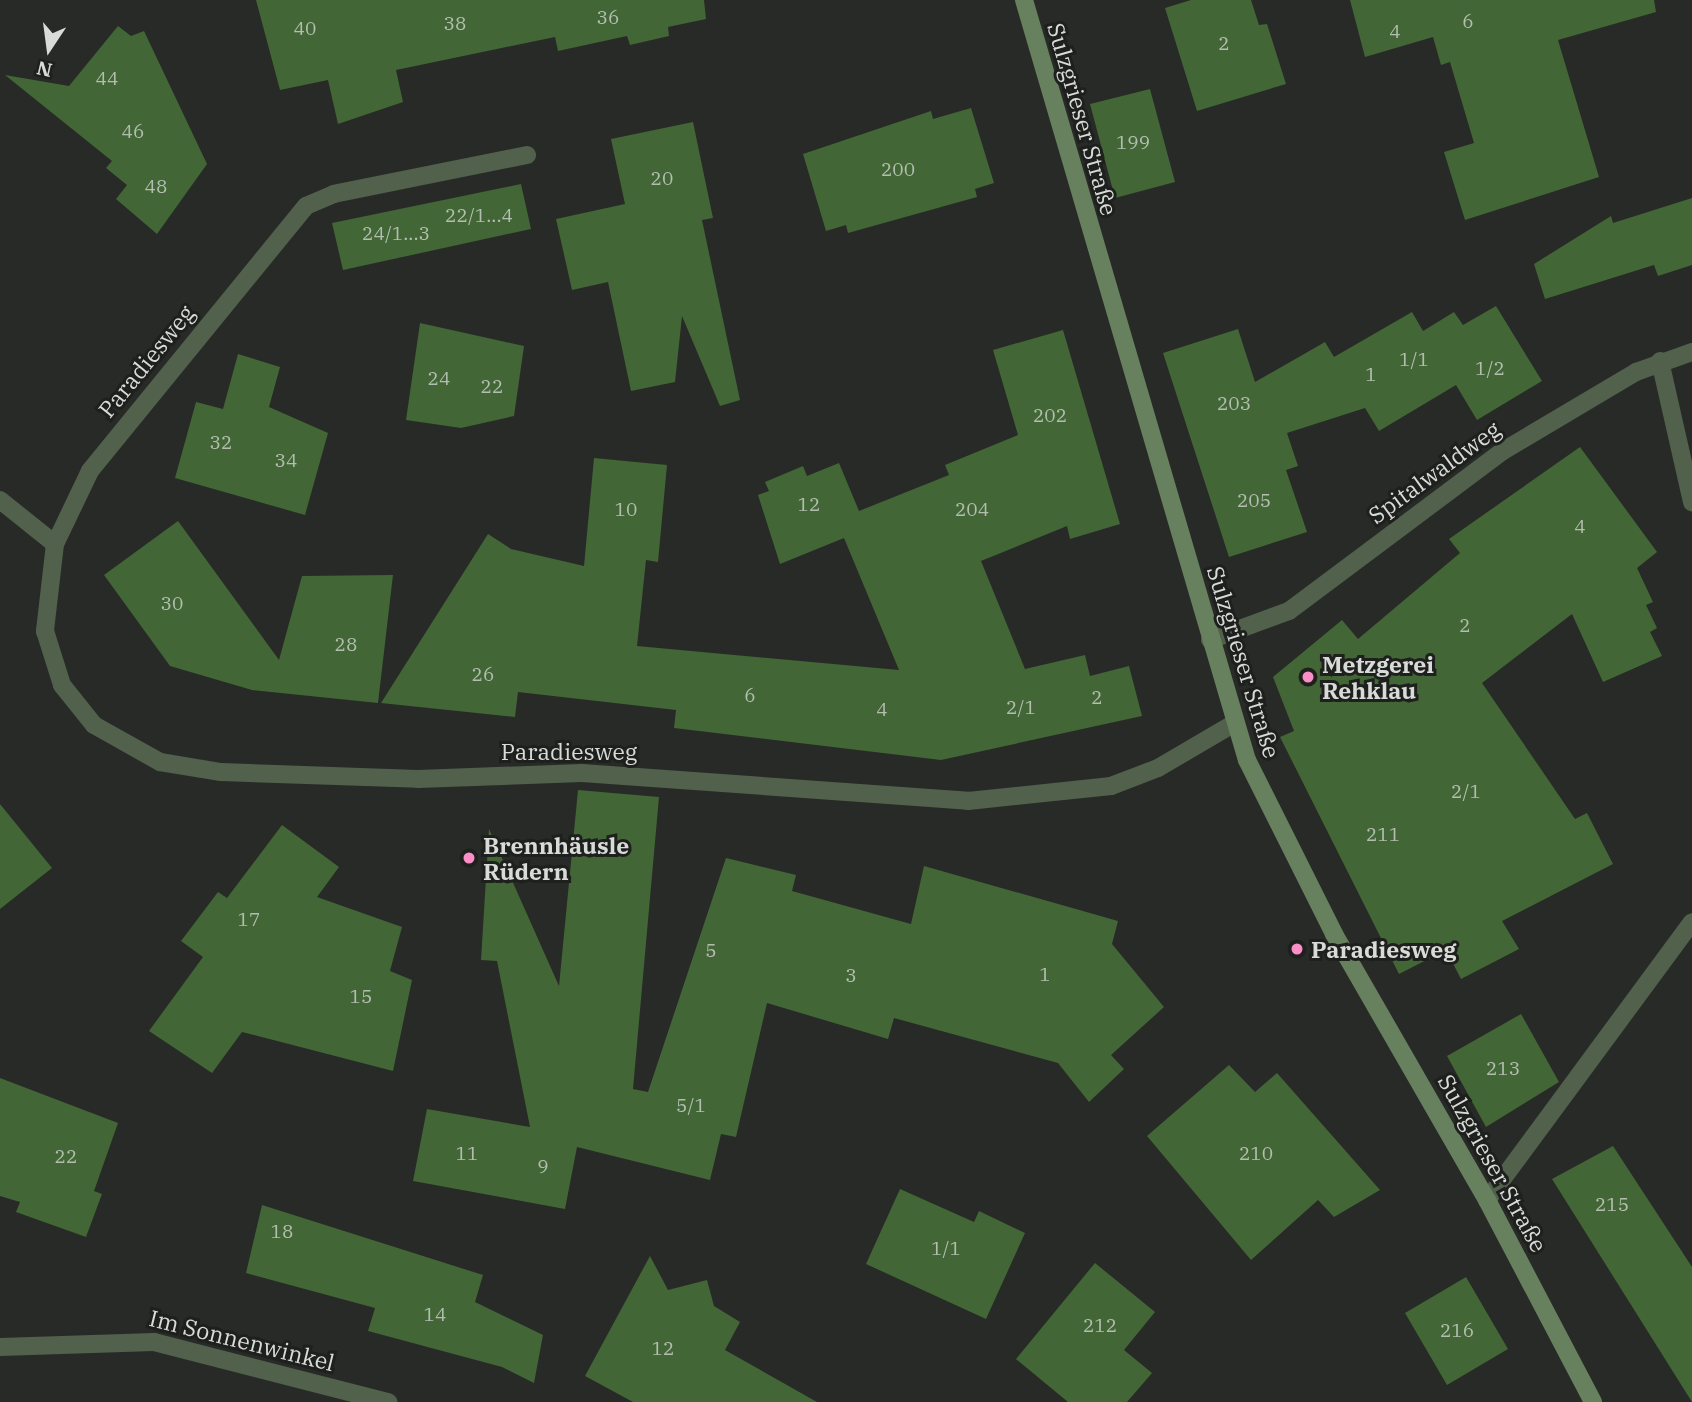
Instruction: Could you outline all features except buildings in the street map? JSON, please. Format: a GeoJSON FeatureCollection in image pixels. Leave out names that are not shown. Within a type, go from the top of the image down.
{"type":"FeatureCollection","features":[{"type":"Feature","properties":{"kind":"street","name":"Sulzgrieser Straße"},"geometry":{"type":"LineString","coordinates":[[1024,0],[1233,724],[1334,934],[1487,1200],[1592,1402]]}},
{"type":"Feature","properties":{"kind":"street","name":"Paradiesweg"},"geometry":{"type":"LineString","coordinates":[[527,155],[334,194],[293,220],[90,471],[55,544],[45,631],[62,685],[110,737],[189,769],[382,779],[592,773],[996,800],[1111,786],[1158,768],[1233,724]]}},
{"type":"Feature","properties":{"kind":"street","name":"Spitalwaldweg"},"geometry":{"type":"LineString","coordinates":[[1210,640],[1289,611],[1476,468],[1660,361],[1692,352]]}},
{"type":"Feature","properties":{"kind":"street"},"geometry":{"type":"LineString","coordinates":[[1660,361],[1692,502]]}},
{"type":"Feature","properties":{"kind":"street"},"geometry":{"type":"LineString","coordinates":[[0,500],[55,544]]}},
{"type":"Feature","properties":{"kind":"street"},"geometry":{"type":"LineString","coordinates":[[1487,1200],[1692,922]]}},
{"type":"Feature","properties":{"kind":"street","name":"Im Sonnenwinkel"},"geometry":{"type":"LineString","coordinates":[[0,1347],[154,1342],[388,1402]]}},
{"type":"Feature","properties":{"kind":"place","name":"Metzgerei Rehklau"},"geometry":{"type":"Point","coordinates":[1308,677]}},
{"type":"Feature","properties":{"kind":"place","name":"Brennhäusle Rüdern"},"geometry":{"type":"Point","coordinates":[469,858]}},
{"type":"Feature","properties":{"kind":"place","name":"Paradiesweg"},"geometry":{"type":"Point","coordinates":[1297,949]}}]}
